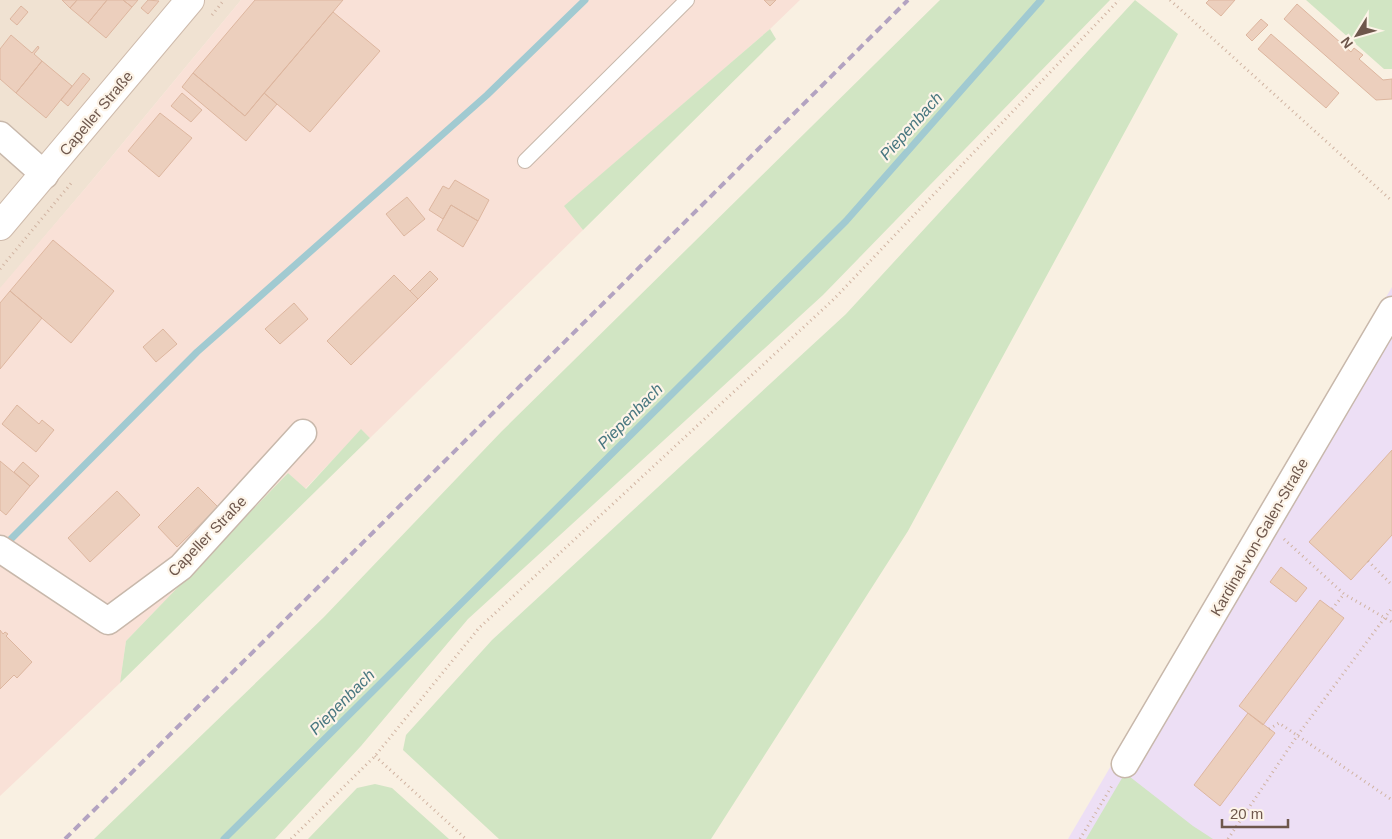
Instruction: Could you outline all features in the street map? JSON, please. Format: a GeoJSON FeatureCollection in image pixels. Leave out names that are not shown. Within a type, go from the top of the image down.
{"type":"FeatureCollection","features":[{"type":"Feature","properties":{"kind":"street","name":"Capeller Straße"},"geometry":{"type":"LineString","coordinates":[[0,226],[45,175],[190,0]]}},
{"type":"Feature","properties":{"kind":"street"},"geometry":{"type":"LineString","coordinates":[[0,135],[45,175]]}},
{"type":"Feature","properties":{"kind":"street","name":"Kardinal-von-Galen-Straße"},"geometry":{"type":"LineString","coordinates":[[1125,764],[1392,310]]}},
{"type":"Feature","properties":{"kind":"street","name":"Capeller Straße"},"geometry":{"type":"LineString","coordinates":[[5,552],[108,621],[181,567],[303,433]]}},
{"type":"Feature","properties":{"kind":"lane"},"geometry":{"type":"LineString","coordinates":[[525,160],[687,0]]}},
{"type":"Feature","properties":{"kind":"path"},"geometry":{"type":"LineString","coordinates":[[291,839],[375,756],[479,628],[834,299],[1119,0]]}},
{"type":"Feature","properties":{"kind":"path"},"geometry":{"type":"LineString","coordinates":[[1170,0],[1392,201]]}},
{"type":"Feature","properties":{"kind":"path"},"geometry":{"type":"LineString","coordinates":[[1267,524],[1344,594],[1392,622]]}},
{"type":"Feature","properties":{"kind":"path"},"geometry":{"type":"LineString","coordinates":[[1368,561],[1392,585]]}},
{"type":"Feature","properties":{"kind":"path"},"geometry":{"type":"LineString","coordinates":[[1332,609],[1344,594]]}},
{"type":"Feature","properties":{"kind":"path"},"geometry":{"type":"LineString","coordinates":[[1228,839],[1297,736],[1392,608]]}},
{"type":"Feature","properties":{"kind":"path"},"geometry":{"type":"LineString","coordinates":[[1269,729],[1279,723],[1392,800]]}},
{"type":"Feature","properties":{"kind":"path"},"geometry":{"type":"LineString","coordinates":[[375,756],[466,839]]}},
{"type":"Feature","properties":{"kind":"path"},"geometry":{"type":"LineString","coordinates":[[1080,839],[1125,764]]}},
{"type":"Feature","properties":{"kind":"shaded area"},"geometry":{"type":"Polygon","coordinates":[[[0,0],[241,0],[0,289],[0,0]]]}},
{"type":"Feature","properties":{"kind":"shaded area"},"geometry":{"type":"Polygon","coordinates":[[[241,0],[800,0],[770,29],[565,206],[583,230],[370,438],[361,430],[305,489],[288,473],[126,641],[120,683],[0,796],[0,288],[89,184],[241,0]]]}},
{"type":"Feature","properties":{"kind":"shaded area"},"geometry":{"type":"Polygon","coordinates":[[[1392,287],[1392,839],[1068,839],[1392,287]]]}},
{"type":"Feature","properties":{"kind":"green space"},"geometry":{"type":"Polygon","coordinates":[[[940,0],[1110,0],[823,295],[468,619],[361,746],[275,839],[94,839],[324,617],[502,431],[940,0]]]}},
{"type":"Feature","properties":{"kind":"green space"},"geometry":{"type":"Polygon","coordinates":[[[1135,0],[1178,34],[908,531],[711,839],[499,839],[403,750],[406,735],[492,640],[846,314],[1135,0]]]}},
{"type":"Feature","properties":{"kind":"green space"},"geometry":{"type":"Polygon","coordinates":[[[1306,0],[1392,0],[1392,69],[1384,69],[1306,0]]]}},
{"type":"Feature","properties":{"kind":"green space"},"geometry":{"type":"Polygon","coordinates":[[[770,29],[776,39],[583,230],[564,206],[770,29]]]}},
{"type":"Feature","properties":{"kind":"green space"},"geometry":{"type":"Polygon","coordinates":[[[361,429],[370,438],[120,683],[126,641],[288,473],[306,489],[361,429]]]}},
{"type":"Feature","properties":{"kind":"green space"},"geometry":{"type":"Polygon","coordinates":[[[1125,773],[1193,826],[1213,839],[1086,839],[1125,773]]]}},
{"type":"Feature","properties":{"kind":"green space"},"geometry":{"type":"Polygon","coordinates":[[[375,784],[392,788],[449,839],[308,839],[357,788],[375,784]]]}},
{"type":"Feature","properties":{"kind":"building"},"geometry":{"type":"Polygon","coordinates":[[[62,0],[77,0],[70,8],[62,0]]]}},
{"type":"Feature","properties":{"kind":"building"},"geometry":{"type":"Polygon","coordinates":[[[77,0],[107,0],[88,23],[70,8],[77,0]]]}},
{"type":"Feature","properties":{"kind":"building"},"geometry":{"type":"Polygon","coordinates":[[[107,0],[123,0],[132,7],[106,38],[88,23],[107,0]]]}},
{"type":"Feature","properties":{"kind":"building"},"geometry":{"type":"Polygon","coordinates":[[[123,0],[138,0],[132,7],[123,0]]]}},
{"type":"Feature","properties":{"kind":"building"},"geometry":{"type":"Polygon","coordinates":[[[148,0],[159,1],[148,14],[141,8],[148,0]]]}},
{"type":"Feature","properties":{"kind":"building"},"geometry":{"type":"Polygon","coordinates":[[[255,0],[343,0],[245,116],[193,73],[255,0]]]}},
{"type":"Feature","properties":{"kind":"building"},"geometry":{"type":"Polygon","coordinates":[[[764,0],[776,0],[770,6],[764,0]]]}},
{"type":"Feature","properties":{"kind":"building"},"geometry":{"type":"Polygon","coordinates":[[[1209,0],[1235,0],[1221,16],[1206,3],[1209,0]]]}},
{"type":"Feature","properties":{"kind":"building"},"geometry":{"type":"Polygon","coordinates":[[[1297,4],[1351,52],[1354,48],[1363,55],[1359,59],[1383,80],[1392,79],[1392,99],[1376,100],[1284,19],[1297,4]]]}},
{"type":"Feature","properties":{"kind":"building"},"geometry":{"type":"Polygon","coordinates":[[[21,6],[28,12],[17,25],[10,19],[21,6]]]}},
{"type":"Feature","properties":{"kind":"building"},"geometry":{"type":"Polygon","coordinates":[[[333,12],[380,51],[310,132],[264,93],[333,12]]]}},
{"type":"Feature","properties":{"kind":"building"},"geometry":{"type":"Polygon","coordinates":[[[1261,19],[1268,25],[1252,41],[1246,35],[1261,19]]]}},
{"type":"Feature","properties":{"kind":"building"},"geometry":{"type":"Polygon","coordinates":[[[1271,34],[1339,93],[1326,108],[1258,49],[1271,34]]]}},
{"type":"Feature","properties":{"kind":"building"},"geometry":{"type":"Polygon","coordinates":[[[11,35],[32,53],[38,46],[39,48],[34,54],[42,61],[16,93],[0,79],[0,49],[11,35]]]}},
{"type":"Feature","properties":{"kind":"building"},"geometry":{"type":"Polygon","coordinates":[[[42,61],[72,86],[46,118],[16,93],[42,61]]]}},
{"type":"Feature","properties":{"kind":"building"},"geometry":{"type":"Polygon","coordinates":[[[83,73],[90,79],[68,106],[61,100],[83,73]]]}},
{"type":"Feature","properties":{"kind":"building"},"geometry":{"type":"Polygon","coordinates":[[[193,73],[245,116],[264,93],[277,104],[246,141],[182,87],[193,73]]]}},
{"type":"Feature","properties":{"kind":"building"},"geometry":{"type":"Polygon","coordinates":[[[182,93],[202,110],[191,122],[171,106],[182,93]]]}},
{"type":"Feature","properties":{"kind":"building"},"geometry":{"type":"Polygon","coordinates":[[[160,113],[192,138],[159,177],[128,151],[160,113]]]}},
{"type":"Feature","properties":{"kind":"building"},"geometry":{"type":"Polygon","coordinates":[[[455,180],[489,200],[478,221],[451,205],[443,219],[429,210],[443,186],[449,189],[455,180]]]}},
{"type":"Feature","properties":{"kind":"building"},"geometry":{"type":"Polygon","coordinates":[[[407,197],[425,219],[404,236],[386,214],[407,197]]]}},
{"type":"Feature","properties":{"kind":"building"},"geometry":{"type":"Polygon","coordinates":[[[451,205],[478,221],[463,247],[437,230],[451,205]]]}},
{"type":"Feature","properties":{"kind":"building"},"geometry":{"type":"Polygon","coordinates":[[[53,240],[114,291],[71,343],[10,291],[53,240]]]}},
{"type":"Feature","properties":{"kind":"building"},"geometry":{"type":"Polygon","coordinates":[[[430,271],[438,279],[418,299],[410,291],[430,271]]]}},
{"type":"Feature","properties":{"kind":"building"},"geometry":{"type":"Polygon","coordinates":[[[394,275],[418,299],[351,365],[327,341],[394,275]]]}},
{"type":"Feature","properties":{"kind":"building"},"geometry":{"type":"Polygon","coordinates":[[[10,291],[42,318],[0,369],[0,303],[10,291]]]}},
{"type":"Feature","properties":{"kind":"building"},"geometry":{"type":"Polygon","coordinates":[[[294,303],[308,319],[280,344],[265,329],[294,303]]]}},
{"type":"Feature","properties":{"kind":"building"},"geometry":{"type":"Polygon","coordinates":[[[163,329],[177,344],[156,362],[143,347],[163,329]]]}},
{"type":"Feature","properties":{"kind":"building"},"geometry":{"type":"Polygon","coordinates":[[[17,405],[39,424],[42,420],[54,430],[36,452],[2,424],[17,405]]]}},
{"type":"Feature","properties":{"kind":"building"},"geometry":{"type":"Polygon","coordinates":[[[1392,450],[1392,535],[1351,580],[1309,542],[1392,450]]]}},
{"type":"Feature","properties":{"kind":"building"},"geometry":{"type":"Polygon","coordinates":[[[0,461],[30,486],[6,515],[0,510],[0,461]]]}},
{"type":"Feature","properties":{"kind":"building"},"geometry":{"type":"Polygon","coordinates":[[[23,462],[39,476],[30,486],[14,472],[23,462]]]}},
{"type":"Feature","properties":{"kind":"building"},"geometry":{"type":"Polygon","coordinates":[[[198,487],[218,507],[177,547],[158,527],[198,487]]]}},
{"type":"Feature","properties":{"kind":"building"},"geometry":{"type":"Polygon","coordinates":[[[117,491],[140,515],[90,562],[68,538],[117,491]]]}},
{"type":"Feature","properties":{"kind":"building"},"geometry":{"type":"Polygon","coordinates":[[[1281,567],[1307,588],[1296,602],[1270,582],[1281,567]]]}},
{"type":"Feature","properties":{"kind":"building"},"geometry":{"type":"Polygon","coordinates":[[[1320,600],[1344,618],[1263,725],[1239,706],[1320,600]]]}},
{"type":"Feature","properties":{"kind":"building"},"geometry":{"type":"Polygon","coordinates":[[[0,630],[3,634],[5,632],[8,634],[6,636],[32,662],[17,678],[14,675],[0,689],[0,630]]]}},
{"type":"Feature","properties":{"kind":"building"},"geometry":{"type":"Polygon","coordinates":[[[1248,713],[1275,733],[1220,806],[1194,785],[1248,713]]]}},
{"type":"Feature","properties":{"kind":"waterway"},"geometry":{"type":"LineString","coordinates":[[4,546],[197,352],[487,95],[585,0]]}},
{"type":"Feature","properties":{"kind":"waterway","name":"Piepenbach"},"geometry":{"type":"LineString","coordinates":[[224,839],[846,221],[1041,0]]}},
{"type":"Feature","properties":{"kind":"railway"},"geometry":{"type":"LineString","coordinates":[[65,839],[908,0]]}}]}
